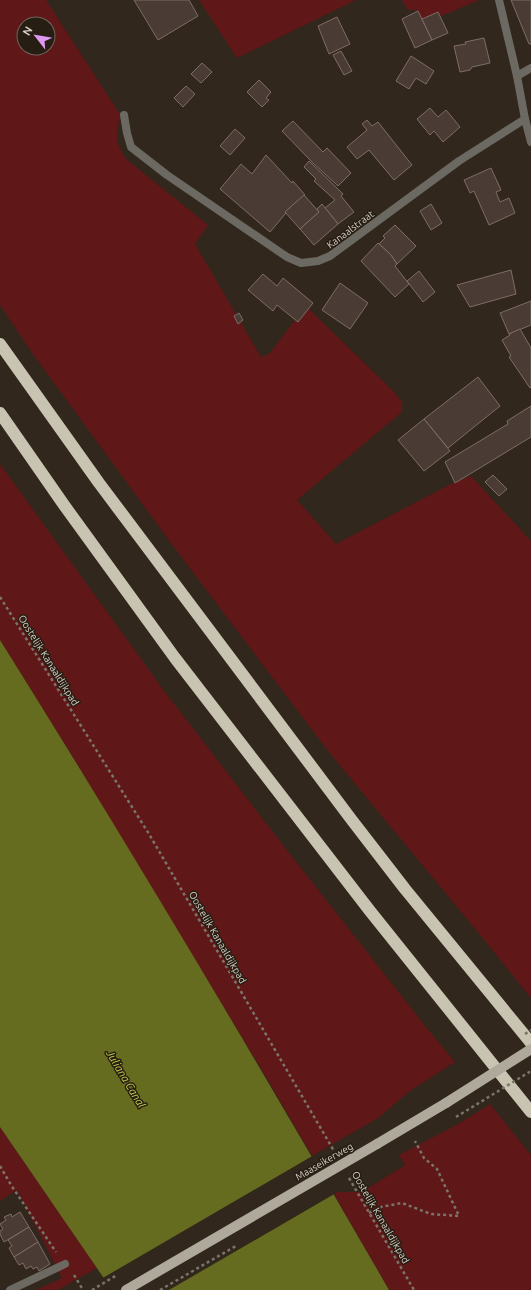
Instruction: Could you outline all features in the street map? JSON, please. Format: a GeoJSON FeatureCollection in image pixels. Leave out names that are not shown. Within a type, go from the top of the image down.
{"type":"FeatureCollection","features":[{"type":"Feature","properties":{"kind":"highway"},"geometry":{"type":"LineString","coordinates":[[0,344],[100,483],[346,813],[405,889],[531,1043]]}},
{"type":"Feature","properties":{"kind":"highway"},"geometry":{"type":"LineString","coordinates":[[0,413],[64,505],[175,658],[370,911],[531,1112]]}},
{"type":"Feature","properties":{"kind":"main road","name":"Maaseikerweg"},"geometry":{"type":"LineString","coordinates":[[126,1290],[446,1103],[531,1049]]}},
{"type":"Feature","properties":{"kind":"street"},"geometry":{"type":"LineString","coordinates":[[499,0],[531,142]]}},
{"type":"Feature","properties":{"kind":"street"},"geometry":{"type":"LineString","coordinates":[[517,76],[531,68]]}},
{"type":"Feature","properties":{"kind":"street","name":"Kanaalstraat"},"geometry":{"type":"LineString","coordinates":[[124,115],[131,147],[167,175],[287,258],[301,263],[318,261],[330,256],[459,162],[525,119]]}},
{"type":"Feature","properties":{"kind":"street"},"geometry":{"type":"LineString","coordinates":[[10,1290],[65,1264]]}},
{"type":"Feature","properties":{"kind":"path","name":"Oostelijk Kanaaldijkpad"},"geometry":{"type":"LineString","coordinates":[[0,597],[149,834],[335,1154]]}},
{"type":"Feature","properties":{"kind":"path"},"geometry":{"type":"LineString","coordinates":[[456,1117],[531,1071]]}},
{"type":"Feature","properties":{"kind":"path"},"geometry":{"type":"LineString","coordinates":[[369,1213],[381,1207],[402,1203],[431,1214],[459,1216],[437,1169],[424,1158],[415,1141]]}},
{"type":"Feature","properties":{"kind":"path"},"geometry":{"type":"LineString","coordinates":[[0,1166],[11,1185],[65,1264]]}},
{"type":"Feature","properties":{"kind":"path","name":"Oostelijk Kanaaldijkpad"},"geometry":{"type":"LineString","coordinates":[[346,1173],[414,1290]]}},
{"type":"Feature","properties":{"kind":"shaded area"},"geometry":{"type":"Polygon","coordinates":[[[0,0],[46,0],[121,116],[117,138],[122,153],[126,159],[208,225],[195,244],[261,357],[269,354],[306,306],[394,392],[402,402],[402,412],[297,500],[336,544],[451,484],[471,476],[531,541],[531,998],[328,751],[173,546],[30,350],[0,305],[0,0]]]}},
{"type":"Feature","properties":{"kind":"shaded area"},"geometry":{"type":"Polygon","coordinates":[[[199,0],[356,0],[237,58],[199,0]]]}},
{"type":"Feature","properties":{"kind":"shaded area"},"geometry":{"type":"Polygon","coordinates":[[[402,0],[479,0],[446,14],[421,22],[417,10],[408,10],[402,0]]]}},
{"type":"Feature","properties":{"kind":"shaded area"},"geometry":{"type":"Polygon","coordinates":[[[0,464],[165,692],[286,849],[455,1062],[410,1091],[378,1118],[312,1156],[266,1077],[66,746],[0,640],[0,464]]]}},
{"type":"Feature","properties":{"kind":"shaded area"},"geometry":{"type":"Polygon","coordinates":[[[490,1104],[531,1155],[531,1290],[389,1290],[333,1192],[362,1192],[405,1165],[399,1155],[460,1123],[490,1104]]]}},
{"type":"Feature","properties":{"kind":"shaded area"},"geometry":{"type":"Polygon","coordinates":[[[0,1127],[97,1268],[58,1290],[36,1290],[62,1278],[17,1190],[0,1201],[0,1127]]]}},
{"type":"Feature","properties":{"kind":"water","name":"Juliana Canal"},"geometry":{"type":"Polygon","coordinates":[[[0,640],[198,963],[389,1290],[112,1290],[0,1127],[0,640]]]}},
{"type":"Feature","properties":{"kind":"pier"},"geometry":{"type":"Polygon","coordinates":[[[314,1155],[336,1193],[169,1290],[109,1290],[101,1279],[314,1155]]]}},
{"type":"Feature","properties":{"kind":"building"},"geometry":{"type":"Polygon","coordinates":[[[134,0],[189,0],[198,16],[158,40],[134,0]]]}},
{"type":"Feature","properties":{"kind":"building"},"geometry":{"type":"Polygon","coordinates":[[[511,0],[531,0],[531,44],[529,44],[511,0]]]}},
{"type":"Feature","properties":{"kind":"building"},"geometry":{"type":"Polygon","coordinates":[[[418,11],[432,40],[415,48],[402,19],[418,11]]]}},
{"type":"Feature","properties":{"kind":"building"},"geometry":{"type":"Polygon","coordinates":[[[438,12],[448,33],[432,40],[422,19],[438,12]]]}},
{"type":"Feature","properties":{"kind":"building"},"geometry":{"type":"Polygon","coordinates":[[[337,17],[350,44],[329,54],[318,26],[337,17]]]}},
{"type":"Feature","properties":{"kind":"building"},"geometry":{"type":"Polygon","coordinates":[[[484,38],[490,63],[472,67],[470,70],[460,72],[454,46],[484,38]]]}},
{"type":"Feature","properties":{"kind":"building"},"geometry":{"type":"Polygon","coordinates":[[[341,51],[352,71],[344,75],[333,55],[341,51]]]}},
{"type":"Feature","properties":{"kind":"building"},"geometry":{"type":"Polygon","coordinates":[[[411,56],[434,71],[426,84],[416,78],[409,89],[396,81],[411,56]]]}},
{"type":"Feature","properties":{"kind":"building"},"geometry":{"type":"Polygon","coordinates":[[[202,63],[212,72],[201,83],[191,74],[202,63]]]}},
{"type":"Feature","properties":{"kind":"building"},"geometry":{"type":"Polygon","coordinates":[[[259,80],[271,92],[266,98],[269,100],[262,107],[247,92],[259,80]]]}},
{"type":"Feature","properties":{"kind":"building"},"geometry":{"type":"Polygon","coordinates":[[[186,86],[195,94],[183,107],[174,98],[186,86]]]}},
{"type":"Feature","properties":{"kind":"building"},"geometry":{"type":"Polygon","coordinates":[[[430,108],[438,117],[446,110],[460,127],[443,142],[434,131],[430,135],[417,119],[430,108]]]}},
{"type":"Feature","properties":{"kind":"building"},"geometry":{"type":"Polygon","coordinates":[[[367,120],[372,126],[378,122],[412,165],[394,180],[369,150],[357,159],[347,147],[367,130],[362,124],[367,120]]]}},
{"type":"Feature","properties":{"kind":"building"},"geometry":{"type":"Polygon","coordinates":[[[293,121],[323,152],[327,148],[351,173],[338,186],[282,131],[293,121]]]}},
{"type":"Feature","properties":{"kind":"building"},"geometry":{"type":"Polygon","coordinates":[[[235,129],[245,138],[230,155],[220,146],[235,129]]]}},
{"type":"Feature","properties":{"kind":"building"},"geometry":{"type":"Polygon","coordinates":[[[266,155],[305,195],[285,212],[286,213],[270,232],[220,189],[241,164],[252,174],[266,155]]]}},
{"type":"Feature","properties":{"kind":"building"},"geometry":{"type":"Polygon","coordinates":[[[309,161],[343,194],[341,196],[354,212],[338,224],[325,208],[335,200],[314,181],[316,179],[304,167],[309,161]]]}},
{"type":"Feature","properties":{"kind":"building"},"geometry":{"type":"Polygon","coordinates":[[[491,168],[501,190],[496,192],[500,202],[509,198],[515,213],[489,225],[474,191],[470,193],[464,180],[491,168]]]}},
{"type":"Feature","properties":{"kind":"building"},"geometry":{"type":"Polygon","coordinates":[[[304,195],[319,212],[300,229],[285,212],[304,195]]]}},
{"type":"Feature","properties":{"kind":"building"},"geometry":{"type":"Polygon","coordinates":[[[322,204],[338,224],[314,245],[300,229],[319,212],[317,209],[322,204]]]}},
{"type":"Feature","properties":{"kind":"building"},"geometry":{"type":"Polygon","coordinates":[[[431,204],[442,223],[431,230],[420,211],[431,204]]]}},
{"type":"Feature","properties":{"kind":"building"},"geometry":{"type":"Polygon","coordinates":[[[395,225],[416,246],[397,264],[391,255],[379,244],[385,238],[383,236],[395,225]]]}},
{"type":"Feature","properties":{"kind":"building"},"geometry":{"type":"Polygon","coordinates":[[[378,243],[391,255],[397,264],[395,266],[409,284],[395,297],[361,261],[378,243]]]}},
{"type":"Feature","properties":{"kind":"building"},"geometry":{"type":"Polygon","coordinates":[[[511,270],[516,294],[470,307],[457,285],[511,270]]]}},
{"type":"Feature","properties":{"kind":"building"},"geometry":{"type":"Polygon","coordinates":[[[419,271],[435,292],[423,302],[407,281],[419,271]]]}},
{"type":"Feature","properties":{"kind":"building"},"geometry":{"type":"Polygon","coordinates":[[[263,274],[277,286],[283,278],[313,303],[298,322],[277,305],[273,311],[248,290],[263,274]]]}},
{"type":"Feature","properties":{"kind":"building"},"geometry":{"type":"Polygon","coordinates":[[[340,283],[368,303],[350,329],[322,310],[340,283]]]}},
{"type":"Feature","properties":{"kind":"building"},"geometry":{"type":"Polygon","coordinates":[[[531,301],[531,325],[509,334],[500,313],[531,301]]]}},
{"type":"Feature","properties":{"kind":"building"},"geometry":{"type":"Polygon","coordinates":[[[239,313],[243,320],[238,324],[234,316],[239,313]]]}},
{"type":"Feature","properties":{"kind":"building"},"geometry":{"type":"Polygon","coordinates":[[[520,329],[531,348],[530,388],[509,357],[511,356],[502,340],[510,335],[509,334],[520,329]]]}},
{"type":"Feature","properties":{"kind":"building"},"geometry":{"type":"Polygon","coordinates":[[[478,377],[500,406],[448,448],[424,419],[478,377]]]}},
{"type":"Feature","properties":{"kind":"building"},"geometry":{"type":"Polygon","coordinates":[[[531,406],[531,437],[455,483],[445,462],[508,424],[507,421],[531,406]]]}},
{"type":"Feature","properties":{"kind":"building"},"geometry":{"type":"Polygon","coordinates":[[[424,419],[450,451],[424,471],[398,440],[424,419]]]}},
{"type":"Feature","properties":{"kind":"building"},"geometry":{"type":"Polygon","coordinates":[[[493,475],[507,489],[499,496],[485,482],[493,475]]]}},
{"type":"Feature","properties":{"kind":"building"},"geometry":{"type":"Polygon","coordinates":[[[20,1212],[29,1227],[4,1242],[0,1234],[0,1231],[3,1229],[0,1224],[6,1220],[4,1217],[11,1214],[12,1217],[20,1212]]]}},
{"type":"Feature","properties":{"kind":"building"},"geometry":{"type":"Polygon","coordinates":[[[29,1227],[38,1242],[14,1257],[9,1248],[12,1246],[8,1240],[29,1227]]]}},
{"type":"Feature","properties":{"kind":"building"},"geometry":{"type":"Polygon","coordinates":[[[38,1242],[50,1264],[39,1271],[37,1267],[33,1269],[31,1266],[26,1269],[23,1263],[19,1265],[14,1257],[38,1242]]]}}]}
